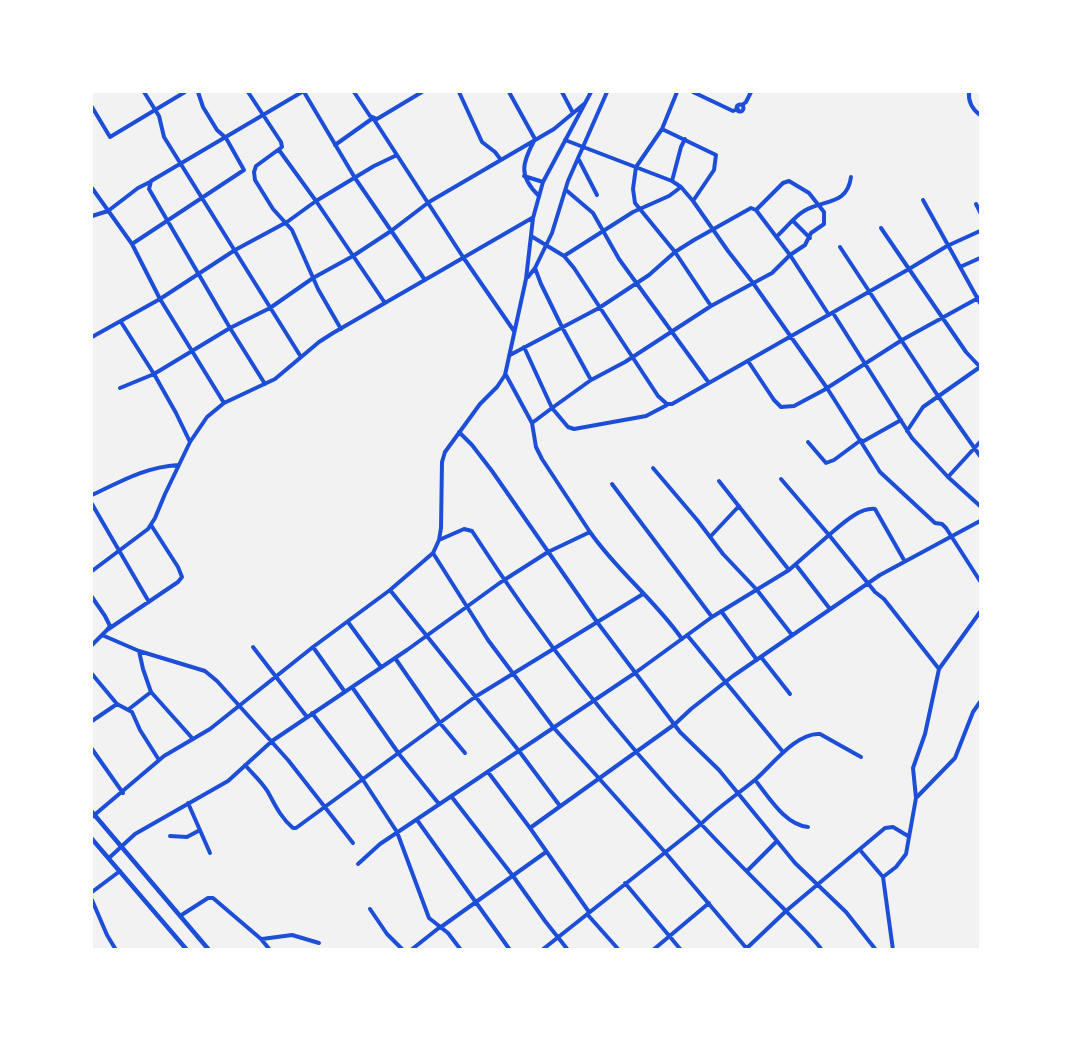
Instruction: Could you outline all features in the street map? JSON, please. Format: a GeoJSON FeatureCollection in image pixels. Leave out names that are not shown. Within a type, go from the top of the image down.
{"type":"FeatureCollection","features":[{"type":"Feature","properties":{"kind":"street"},"geometry":{"type":"LineString","coordinates":[[144,92],[156,110],[164,137],[301,357]]}},
{"type":"Feature","properties":{"kind":"street"},"geometry":{"type":"LineString","coordinates":[[92,107],[110,137],[185,92]]}},
{"type":"Feature","properties":{"kind":"street"},"geometry":{"type":"LineString","coordinates":[[132,244],[244,170],[225,137],[217,130],[198,92]]}},
{"type":"Feature","properties":{"kind":"street"},"geometry":{"type":"LineString","coordinates":[[248,92],[282,147],[262,161],[254,172],[255,180],[263,195],[273,209],[287,222],[299,242],[313,278],[341,329]]}},
{"type":"Feature","properties":{"kind":"street"},"geometry":{"type":"LineString","coordinates":[[92,216],[108,211],[138,188],[303,92],[355,178],[425,280]]}},
{"type":"Feature","properties":{"kind":"street"},"geometry":{"type":"LineString","coordinates":[[354,92],[514,331]]}},
{"type":"Feature","properties":{"kind":"street"},"geometry":{"type":"LineString","coordinates":[[408,92],[412,98]]}},
{"type":"Feature","properties":{"kind":"street"},"geometry":{"type":"LineString","coordinates":[[335,145],[373,118],[377,119],[422,92]]}},
{"type":"Feature","properties":{"kind":"street"},"geometry":{"type":"LineString","coordinates":[[459,92],[482,142],[501,160]]}},
{"type":"Feature","properties":{"kind":"street"},"geometry":{"type":"LineString","coordinates":[[509,92],[535,139]]}},
{"type":"Feature","properties":{"kind":"street"},"geometry":{"type":"LineString","coordinates":[[562,92],[573,113]]}},
{"type":"Feature","properties":{"kind":"street"},"geometry":{"type":"LineString","coordinates":[[209,950],[92,815],[123,792],[159,760],[210,729],[276,675],[390,590],[433,553],[439,540],[443,499],[442,462],[445,452],[505,375],[526,279],[532,218],[543,182],[591,92]]}},
{"type":"Feature","properties":{"kind":"street"},"geometry":{"type":"LineString","coordinates":[[526,279],[535,268],[552,233],[568,180],[607,92]]}},
{"type":"Feature","properties":{"kind":"street"},"geometry":{"type":"LineString","coordinates":[[677,92],[662,129],[636,167],[633,189],[635,203],[675,252],[711,306]]}},
{"type":"Feature","properties":{"kind":"street"},"geometry":{"type":"LineString","coordinates":[[693,92],[733,111],[743,110],[742,105],[751,92]]}},
{"type":"Feature","properties":{"kind":"street"},"geometry":{"type":"LineString","coordinates":[[969,92],[973,110],[981,115]]}},
{"type":"Feature","properties":{"kind":"street"},"geometry":{"type":"LineString","coordinates":[[120,388],[154,374],[230,328],[270,308],[313,278],[353,256],[391,231],[429,202],[554,129],[586,102]]}},
{"type":"Feature","properties":{"kind":"street"},"geometry":{"type":"LineString","coordinates":[[662,129],[715,153],[717,158],[714,170],[693,201]]}},
{"type":"Feature","properties":{"kind":"street"},"geometry":{"type":"LineString","coordinates":[[535,139],[525,156],[524,176],[530,188],[539,196]]}},
{"type":"Feature","properties":{"kind":"street"},"geometry":{"type":"LineString","coordinates":[[672,181],[685,139]]}},
{"type":"Feature","properties":{"kind":"street"},"geometry":{"type":"LineString","coordinates":[[565,140],[672,181],[681,187],[714,228],[728,251],[792,337],[862,441],[880,472],[935,523],[942,524],[981,581]]}},
{"type":"Feature","properties":{"kind":"street"},"geometry":{"type":"LineString","coordinates":[[279,150],[385,303]]}},
{"type":"Feature","properties":{"kind":"street"},"geometry":{"type":"LineString","coordinates":[[92,337],[160,299],[198,272],[287,222],[316,201],[397,155]]}},
{"type":"Feature","properties":{"kind":"street"},"geometry":{"type":"LineString","coordinates":[[578,159],[597,195]]}},
{"type":"Feature","properties":{"kind":"street"},"geometry":{"type":"LineString","coordinates":[[524,176],[543,182]]}},
{"type":"Feature","properties":{"kind":"street"},"geometry":{"type":"LineString","coordinates":[[776,237],[801,212],[842,196],[851,177]]}},
{"type":"Feature","properties":{"kind":"street"},"geometry":{"type":"LineString","coordinates":[[532,423],[591,380],[711,306],[772,273],[790,255],[798,251],[810,238],[811,233],[825,221],[819,204],[809,193],[789,181],[777,188],[756,210]]}},
{"type":"Feature","properties":{"kind":"street"},"geometry":{"type":"LineString","coordinates":[[150,182],[149,189],[167,221],[265,384]]}},
{"type":"Feature","properties":{"kind":"street"},"geometry":{"type":"LineString","coordinates":[[564,256],[640,209],[681,187]]}},
{"type":"Feature","properties":{"kind":"street"},"geometry":{"type":"LineString","coordinates":[[92,188],[132,244],[160,299],[224,403]]}},
{"type":"Feature","properties":{"kind":"street"},"geometry":{"type":"LineString","coordinates":[[566,190],[594,213],[619,259],[709,383]]}},
{"type":"Feature","properties":{"kind":"street"},"geometry":{"type":"LineString","coordinates":[[748,361],[781,407],[794,406],[827,388],[902,340],[980,299],[947,246],[923,200]]}},
{"type":"Feature","properties":{"kind":"street"},"geometry":{"type":"LineString","coordinates":[[976,204],[981,212]]}},
{"type":"Feature","properties":{"kind":"street"},"geometry":{"type":"LineString","coordinates":[[509,356],[599,308],[649,275],[675,252],[751,208],[756,210],[790,255],[865,364],[907,431],[948,477],[981,506]]}},
{"type":"Feature","properties":{"kind":"street"},"geometry":{"type":"LineString","coordinates":[[92,570],[148,529],[190,442],[207,417],[224,403],[275,378],[319,342],[532,218]]}},
{"type":"Feature","properties":{"kind":"street"},"geometry":{"type":"LineString","coordinates":[[793,220],[810,238]]}},
{"type":"Feature","properties":{"kind":"street"},"geometry":{"type":"LineString","coordinates":[[881,228],[966,352],[981,368],[923,407],[907,431]]}},
{"type":"Feature","properties":{"kind":"street"},"geometry":{"type":"LineString","coordinates":[[524,347],[552,408],[568,427],[574,429],[646,416],[667,404],[672,404],[792,337],[947,246],[981,231]]}},
{"type":"Feature","properties":{"kind":"street"},"geometry":{"type":"LineString","coordinates":[[530,235],[564,256],[574,267],[658,396],[667,404]]}},
{"type":"Feature","properties":{"kind":"street"},"geometry":{"type":"LineString","coordinates":[[840,247],[938,396],[981,456]]}},
{"type":"Feature","properties":{"kind":"street"},"geometry":{"type":"LineString","coordinates":[[960,267],[981,258]]}},
{"type":"Feature","properties":{"kind":"street"},"geometry":{"type":"LineString","coordinates":[[535,268],[562,327],[591,380]]}},
{"type":"Feature","properties":{"kind":"street"},"geometry":{"type":"LineString","coordinates":[[121,322],[154,374],[190,442]]}},
{"type":"Feature","properties":{"kind":"street"},"geometry":{"type":"LineString","coordinates":[[505,375],[532,423],[536,447],[542,459],[602,550],[682,639]]}},
{"type":"Feature","properties":{"kind":"street"},"geometry":{"type":"LineString","coordinates":[[808,442],[826,463],[901,420]]}},
{"type":"Feature","properties":{"kind":"street"},"geometry":{"type":"LineString","coordinates":[[459,432],[492,471],[597,622],[675,724],[719,770],[795,863],[846,912],[874,949]]}},
{"type":"Feature","properties":{"kind":"street"},"geometry":{"type":"LineString","coordinates":[[948,477],[981,442]]}},
{"type":"Feature","properties":{"kind":"street"},"geometry":{"type":"LineString","coordinates":[[92,495],[134,474],[162,466],[178,465]]}},
{"type":"Feature","properties":{"kind":"street"},"geometry":{"type":"LineString","coordinates":[[653,468],[792,635]]}},
{"type":"Feature","properties":{"kind":"street"},"geometry":{"type":"LineString","coordinates":[[781,480],[884,599],[939,669]]}},
{"type":"Feature","properties":{"kind":"street"},"geometry":{"type":"LineString","coordinates":[[719,481],[789,570]]}},
{"type":"Feature","properties":{"kind":"street"},"geometry":{"type":"LineString","coordinates":[[612,484],[712,617]]}},
{"type":"Feature","properties":{"kind":"street"},"geometry":{"type":"LineString","coordinates":[[92,504],[149,602]]}},
{"type":"Feature","properties":{"kind":"street"},"geometry":{"type":"LineString","coordinates":[[710,537],[738,506]]}},
{"type":"Feature","properties":{"kind":"street"},"geometry":{"type":"LineString","coordinates":[[358,864],[397,832],[635,673],[712,617],[789,570],[829,535],[860,513],[870,508],[875,509],[904,560]]}},
{"type":"Feature","properties":{"kind":"street"},"geometry":{"type":"LineString","coordinates":[[530,828],[675,724],[691,708],[725,682],[868,583],[904,560],[981,521]]}},
{"type":"Feature","properties":{"kind":"street"},"geometry":{"type":"LineString","coordinates":[[92,645],[107,630],[178,582],[182,574],[151,525]]}},
{"type":"Feature","properties":{"kind":"street"},"geometry":{"type":"LineString","coordinates":[[439,540],[468,528],[472,531],[504,581],[594,700],[701,824],[822,950]]}},
{"type":"Feature","properties":{"kind":"street"},"geometry":{"type":"LineString","coordinates":[[108,858],[135,834],[228,781],[272,741],[467,606],[548,552],[590,532]]}},
{"type":"Feature","properties":{"kind":"street"},"geometry":{"type":"LineString","coordinates":[[433,553],[488,640],[553,727],[710,903],[747,949],[786,911],[885,828],[892,827],[908,837]]}},
{"type":"Feature","properties":{"kind":"street"},"geometry":{"type":"LineString","coordinates":[[796,565],[830,609]]}},
{"type":"Feature","properties":{"kind":"street"},"geometry":{"type":"LineString","coordinates":[[390,590],[560,806]]}},
{"type":"Feature","properties":{"kind":"street"},"geometry":{"type":"LineString","coordinates":[[245,765],[264,786],[277,809],[293,828],[363,780],[475,697],[643,594]]}},
{"type":"Feature","properties":{"kind":"street"},"geometry":{"type":"LineString","coordinates":[[92,597],[109,622],[107,630]]}},
{"type":"Feature","properties":{"kind":"street"},"geometry":{"type":"LineString","coordinates":[[722,611],[790,694]]}},
{"type":"Feature","properties":{"kind":"street"},"geometry":{"type":"LineString","coordinates":[[883,877],[896,867],[906,854],[916,798],[913,768],[925,734],[939,669],[981,612]]}},
{"type":"Feature","properties":{"kind":"street"},"geometry":{"type":"LineString","coordinates":[[348,622],[381,667]]}},
{"type":"Feature","properties":{"kind":"street"},"geometry":{"type":"LineString","coordinates":[[102,635],[140,651],[205,671],[272,741],[353,843]]}},
{"type":"Feature","properties":{"kind":"street"},"geometry":{"type":"LineString","coordinates":[[687,635],[783,752]]}},
{"type":"Feature","properties":{"kind":"street"},"geometry":{"type":"LineString","coordinates":[[253,647],[307,717]]}},
{"type":"Feature","properties":{"kind":"street"},"geometry":{"type":"LineString","coordinates":[[313,647],[345,692]]}},
{"type":"Feature","properties":{"kind":"street"},"geometry":{"type":"LineString","coordinates":[[140,651],[151,692],[193,740]]}},
{"type":"Feature","properties":{"kind":"street"},"geometry":{"type":"LineString","coordinates":[[395,658],[440,723],[465,753]]}},
{"type":"Feature","properties":{"kind":"street"},"geometry":{"type":"LineString","coordinates":[[92,674],[117,704],[129,709],[159,760]]}},
{"type":"Feature","properties":{"kind":"street"},"geometry":{"type":"LineString","coordinates":[[352,687],[399,754],[439,804]]}},
{"type":"Feature","properties":{"kind":"street"},"geometry":{"type":"LineString","coordinates":[[129,709],[151,692]]}},
{"type":"Feature","properties":{"kind":"street"},"geometry":{"type":"LineString","coordinates":[[916,798],[955,758],[973,712],[981,702]]}},
{"type":"Feature","properties":{"kind":"street"},"geometry":{"type":"LineString","coordinates":[[92,722],[117,704]]}},
{"type":"Feature","properties":{"kind":"street"},"geometry":{"type":"LineString","coordinates":[[312,713],[363,780],[397,832],[432,922],[440,927],[461,950]]}},
{"type":"Feature","properties":{"kind":"street"},"geometry":{"type":"LineString","coordinates":[[542,950],[664,851],[701,824],[737,792],[755,780],[783,752],[814,734],[820,734],[861,757]]}},
{"type":"Feature","properties":{"kind":"street"},"geometry":{"type":"LineString","coordinates":[[92,749],[123,792]]}},
{"type":"Feature","properties":{"kind":"street"},"geometry":{"type":"LineString","coordinates":[[488,772],[530,828],[588,913],[619,950]]}},
{"type":"Feature","properties":{"kind":"street"},"geometry":{"type":"LineString","coordinates":[[755,780],[790,820],[799,826],[808,826]]}},
{"type":"Feature","properties":{"kind":"street"},"geometry":{"type":"LineString","coordinates":[[451,796],[568,950]]}},
{"type":"Feature","properties":{"kind":"street"},"geometry":{"type":"LineString","coordinates":[[188,803],[210,853]]}},
{"type":"Feature","properties":{"kind":"street"},"geometry":{"type":"LineString","coordinates":[[417,820],[510,950]]}},
{"type":"Feature","properties":{"kind":"street"},"geometry":{"type":"LineString","coordinates":[[170,836],[187,837],[200,830]]}},
{"type":"Feature","properties":{"kind":"street"},"geometry":{"type":"LineString","coordinates":[[92,839],[188,950]]}},
{"type":"Feature","properties":{"kind":"street"},"geometry":{"type":"LineString","coordinates":[[747,871],[777,841]]}},
{"type":"Feature","properties":{"kind":"street"},"geometry":{"type":"LineString","coordinates":[[860,850],[883,877],[894,948]]}},
{"type":"Feature","properties":{"kind":"street"},"geometry":{"type":"LineString","coordinates":[[411,950],[546,852]]}},
{"type":"Feature","properties":{"kind":"street"},"geometry":{"type":"LineString","coordinates":[[92,892],[120,871]]}},
{"type":"Feature","properties":{"kind":"street"},"geometry":{"type":"LineString","coordinates":[[625,883],[681,950]]}},
{"type":"Feature","properties":{"kind":"street"},"geometry":{"type":"LineString","coordinates":[[180,916],[208,898],[213,898],[261,939],[270,950]]}},
{"type":"Feature","properties":{"kind":"street"},"geometry":{"type":"LineString","coordinates":[[92,900],[116,950]]}},
{"type":"Feature","properties":{"kind":"street"},"geometry":{"type":"LineString","coordinates":[[653,950],[710,903]]}},
{"type":"Feature","properties":{"kind":"street"},"geometry":{"type":"LineString","coordinates":[[369,909],[387,934],[403,950]]}},
{"type":"Feature","properties":{"kind":"street"},"geometry":{"type":"LineString","coordinates":[[261,939],[292,935],[319,943]]}}]}
